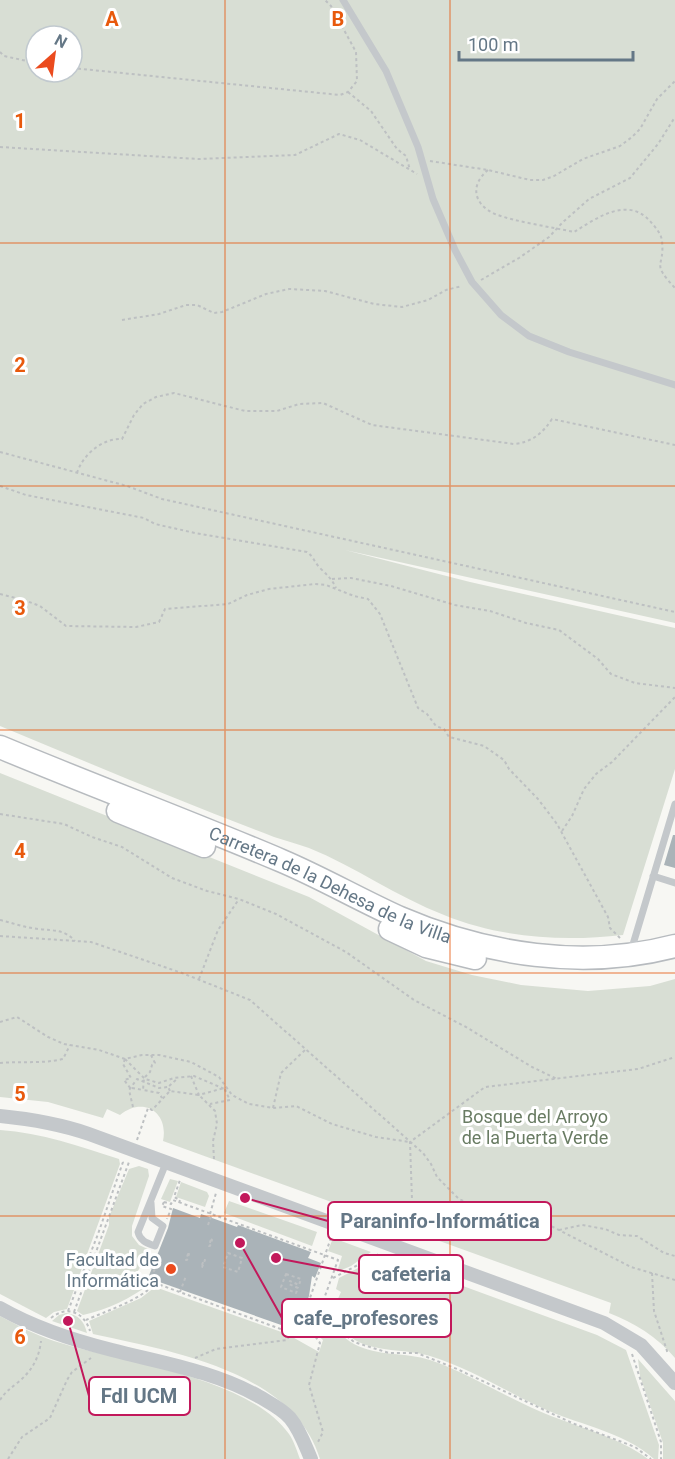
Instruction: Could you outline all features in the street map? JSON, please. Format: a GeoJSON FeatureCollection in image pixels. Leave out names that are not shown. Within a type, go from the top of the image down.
{"type":"FeatureCollection","features":[{"type":"Feature","properties":{"kind":"main road","name":"Carretera de la Dehesa de la Villa"},"geometry":{"type":"LineString","coordinates":[[0,747],[284,862],[430,930],[499,950],[541,956],[584,958],[626,947],[670,951]]}},
{"type":"Feature","properties":{"kind":"main road","name":"Carretera de la Dehesa de la Villa"},"geometry":{"type":"LineString","coordinates":[[0,762],[283,877],[426,946],[502,966],[585,974],[654,967],[670,951]]}},
{"type":"Feature","properties":{"kind":"street"},"geometry":{"type":"LineString","coordinates":[[0,1116],[68,1127],[604,1323],[641,1346],[675,1383]]}},
{"type":"Feature","properties":{"kind":"street"},"geometry":{"type":"LineString","coordinates":[[0,1308],[43,1329],[69,1338],[205,1373],[241,1386],[276,1406],[289,1417],[313,1453]]}},
{"type":"Feature","properties":{"kind":"lane"},"geometry":{"type":"LineString","coordinates":[[343,0],[386,71],[422,160],[433,199],[472,282],[510,324],[529,336],[569,352],[675,385]]}},
{"type":"Feature","properties":{"kind":"lane"},"geometry":{"type":"LineString","coordinates":[[626,947],[653,876],[675,804]]}},
{"type":"Feature","properties":{"kind":"lane"},"geometry":{"type":"LineString","coordinates":[[653,876],[675,882]]}},
{"type":"Feature","properties":{"kind":"lane"},"geometry":{"type":"LineString","coordinates":[[151,1203],[152,1218],[163,1226],[156,1246],[139,1237],[139,1227],[166,1163]]}},
{"type":"Feature","properties":{"kind":"path"},"geometry":{"type":"LineString","coordinates":[[84,69],[340,95],[348,92],[357,81],[356,52],[331,6],[325,0]]}},
{"type":"Feature","properties":{"kind":"path"},"geometry":{"type":"LineString","coordinates":[[0,52],[4,57],[24,61]]}},
{"type":"Feature","properties":{"kind":"path"},"geometry":{"type":"LineString","coordinates":[[422,160],[452,163],[530,180],[543,180],[583,159],[620,146],[640,129],[657,99],[675,81]]}},
{"type":"Feature","properties":{"kind":"path"},"geometry":{"type":"LineString","coordinates":[[348,92],[371,111],[397,149],[406,156],[410,170]]}},
{"type":"Feature","properties":{"kind":"path"},"geometry":{"type":"LineString","coordinates":[[481,280],[549,237],[589,199],[630,178],[658,144],[675,117]]}},
{"type":"Feature","properties":{"kind":"path"},"geometry":{"type":"LineString","coordinates":[[0,147],[198,159],[295,154],[339,134],[360,140],[428,180]]}},
{"type":"Feature","properties":{"kind":"path"},"geometry":{"type":"LineString","coordinates":[[488,170],[478,178],[476,186],[483,206],[495,213],[574,232],[615,210],[631,209],[644,215],[658,231],[662,241],[659,266],[662,274],[675,288]]}},
{"type":"Feature","properties":{"kind":"path"},"geometry":{"type":"LineString","coordinates":[[122,320],[159,314],[186,305],[197,305],[214,313],[222,312],[266,294],[289,289],[325,291],[374,304],[402,307],[429,300],[446,290],[467,284]]}},
{"type":"Feature","properties":{"kind":"path"},"geometry":{"type":"LineString","coordinates":[[77,474],[86,456],[111,439],[122,439],[134,415],[143,404],[156,397],[174,393],[245,411],[277,411],[299,404],[323,403],[372,425],[514,444],[532,440],[552,419],[675,444]]}},
{"type":"Feature","properties":{"kind":"path"},"geometry":{"type":"LineString","coordinates":[[0,452],[127,486],[162,499],[675,612]]}},
{"type":"Feature","properties":{"kind":"path"},"geometry":{"type":"LineString","coordinates":[[0,486],[26,495],[144,518],[155,524],[195,533],[307,552],[332,579],[336,588]]}},
{"type":"Feature","properties":{"kind":"path"},"geometry":{"type":"LineString","coordinates":[[332,579],[351,578],[392,586],[559,630],[598,659],[611,674],[635,683],[675,688]]}},
{"type":"Feature","properties":{"kind":"path"},"geometry":{"type":"LineString","coordinates":[[0,594],[40,606],[66,626],[136,627],[159,622],[165,609],[228,604],[247,595],[269,589],[315,584],[336,588],[368,599],[380,614],[418,708],[427,714],[436,726],[444,729],[449,737],[484,746],[504,760],[509,769],[538,799],[561,832],[608,916],[610,928],[626,947]]}},
{"type":"Feature","properties":{"kind":"path"},"geometry":{"type":"LineString","coordinates":[[561,832],[572,816],[584,789],[596,774],[612,762],[675,697]]}},
{"type":"Feature","properties":{"kind":"path"},"geometry":{"type":"LineString","coordinates":[[0,814],[64,824],[122,847],[172,878],[207,891],[239,899],[276,914],[336,946],[414,1000],[557,1079]]}},
{"type":"Feature","properties":{"kind":"path"},"geometry":{"type":"LineString","coordinates":[[199,979],[218,930],[239,899]]}},
{"type":"Feature","properties":{"kind":"path"},"geometry":{"type":"LineString","coordinates":[[0,920],[67,933],[75,941]]}},
{"type":"Feature","properties":{"kind":"path"},"geometry":{"type":"LineString","coordinates":[[0,936],[91,942],[199,979],[250,1000],[423,1153],[437,1178],[459,1199],[494,1215],[532,1220],[559,1230],[631,1268],[675,1280]]}},
{"type":"Feature","properties":{"kind":"path"},"geometry":{"type":"LineString","coordinates":[[0,1022],[17,1017],[48,1037],[124,1059],[143,1079],[159,1088],[168,1087],[178,1078]]}},
{"type":"Feature","properties":{"kind":"path"},"geometry":{"type":"LineString","coordinates":[[0,1063],[18,1061],[45,1063],[63,1059],[70,1045]]}},
{"type":"Feature","properties":{"kind":"path"},"geometry":{"type":"LineString","coordinates":[[273,1108],[281,1073],[305,1050]]}},
{"type":"Feature","properties":{"kind":"path"},"geometry":{"type":"LineString","coordinates":[[143,1090],[143,1079],[155,1063],[150,1055]]}},
{"type":"Feature","properties":{"kind":"path"},"geometry":{"type":"LineString","coordinates":[[124,1059],[159,1055],[191,1062],[219,1077],[232,1095],[249,1104],[273,1108],[297,1106],[332,1124],[376,1137],[410,1142],[485,1087],[638,1069],[675,1057]]}},
{"type":"Feature","properties":{"kind":"path"},"geometry":{"type":"LineString","coordinates":[[124,1059],[123,1064],[131,1078]]}},
{"type":"Feature","properties":{"kind":"path"},"geometry":{"type":"LineString","coordinates":[[162,1098],[159,1093],[132,1088],[124,1080],[143,1079],[159,1083],[191,1076],[229,1090]]}},
{"type":"Feature","properties":{"kind":"path"},"geometry":{"type":"LineString","coordinates":[[191,1076],[199,1095],[215,1111],[217,1120],[213,1141],[214,1159]]}},
{"type":"Feature","properties":{"kind":"path"},"geometry":{"type":"LineString","coordinates":[[133,1107],[129,1090],[137,1079]]}},
{"type":"Feature","properties":{"kind":"path"},"geometry":{"type":"LineString","coordinates":[[168,1087],[170,1091]]}},
{"type":"Feature","properties":{"kind":"path"},"geometry":{"type":"LineString","coordinates":[[74,1312],[148,1108],[152,1110],[170,1091],[199,1095],[224,1088]]}},
{"type":"Feature","properties":{"kind":"path"},"geometry":{"type":"LineString","coordinates":[[209,1104],[230,1100],[224,1088]]}},
{"type":"Feature","properties":{"kind":"path"},"geometry":{"type":"LineString","coordinates":[[410,1142],[413,1229],[410,1233]]}},
{"type":"Feature","properties":{"kind":"path"},"geometry":{"type":"LineString","coordinates":[[68,1311],[123,1162],[119,1155]]}},
{"type":"Feature","properties":{"kind":"path"},"geometry":{"type":"LineString","coordinates":[[179,1203],[180,1200],[174,1197],[181,1177]]}},
{"type":"Feature","properties":{"kind":"path"},"geometry":{"type":"LineString","coordinates":[[208,1226],[216,1191]]}},
{"type":"Feature","properties":{"kind":"path"},"geometry":{"type":"LineString","coordinates":[[163,1226],[166,1224],[171,1209],[162,1206],[164,1202],[171,1204],[173,1200],[338,1260],[312,1332]]}},
{"type":"Feature","properties":{"kind":"path"},"geometry":{"type":"LineString","coordinates":[[559,1230],[582,1225],[605,1229],[619,1235],[637,1236],[664,1253],[675,1256]]}},
{"type":"Feature","properties":{"kind":"path"},"geometry":{"type":"LineString","coordinates":[[86,1320],[137,1297],[155,1283],[297,1335],[333,1234]]}},
{"type":"Feature","properties":{"kind":"path"},"geometry":{"type":"LineString","coordinates":[[228,1253],[243,1258],[238,1272],[223,1267],[228,1253]]}},
{"type":"Feature","properties":{"kind":"path"},"geometry":{"type":"LineString","coordinates":[[332,1278],[384,1253]]}},
{"type":"Feature","properties":{"kind":"path"},"geometry":{"type":"LineString","coordinates":[[157,1256],[162,1258],[154,1271],[151,1269],[157,1256]]}},
{"type":"Feature","properties":{"kind":"path"},"geometry":{"type":"LineString","coordinates":[[652,1273],[654,1311],[668,1357]]}},
{"type":"Feature","properties":{"kind":"path"},"geometry":{"type":"LineString","coordinates":[[286,1274],[301,1279],[299,1285],[290,1281],[289,1284],[298,1288],[296,1293],[281,1287],[286,1274]]}},
{"type":"Feature","properties":{"kind":"path"},"geometry":{"type":"LineString","coordinates":[[180,1292],[186,1276]]}},
{"type":"Feature","properties":{"kind":"path"},"geometry":{"type":"LineString","coordinates":[[303,1299],[322,1306],[330,1322],[354,1342],[389,1353],[417,1353],[457,1369],[572,1423],[635,1447],[651,1459]]}},
{"type":"Feature","properties":{"kind":"path"},"geometry":{"type":"LineString","coordinates":[[48,1322],[55,1314],[74,1312],[86,1320],[90,1337]]}},
{"type":"Feature","properties":{"kind":"path"},"geometry":{"type":"LineString","coordinates":[[300,1328],[312,1332],[320,1343],[309,1385],[323,1432],[313,1453]]}},
{"type":"Feature","properties":{"kind":"path"},"geometry":{"type":"LineString","coordinates":[[190,1361],[216,1349],[287,1340],[291,1333]]}},
{"type":"Feature","properties":{"kind":"path"},"geometry":{"type":"LineString","coordinates":[[0,1400],[4,1392],[31,1371],[38,1357],[41,1334]]}},
{"type":"Feature","properties":{"kind":"path"},"geometry":{"type":"LineString","coordinates":[[634,1352],[631,1354],[661,1442],[661,1459]]}},
{"type":"Feature","properties":{"kind":"path"},"geometry":{"type":"LineString","coordinates":[[8,1459],[22,1437],[50,1418],[72,1372],[92,1357]]}},
{"type":"Feature","properties":{"kind":"green space"},"geometry":{"type":"Polygon","coordinates":[[[0,0],[675,0],[675,623],[345,550],[470,582],[675,628],[675,769],[623,935],[555,938],[510,933],[466,923],[427,908],[309,848],[274,837],[0,726],[0,0]]]}},
{"type":"Feature","properties":{"kind":"green space","name":"Bosque del Arroyo de la Puerta Verde"},"geometry":{"type":"Polygon","coordinates":[[[0,773],[309,897],[426,961],[472,975],[521,985],[588,991],[650,986],[675,979],[675,1358],[645,1331],[609,1313],[611,1303],[163,1141],[162,1122],[158,1115],[145,1107],[129,1109],[120,1115],[107,1109],[103,1118],[48,1102],[0,1097],[0,773]]]}},
{"type":"Feature","properties":{"kind":"green space"},"geometry":{"type":"Polygon","coordinates":[[[0,1130],[46,1137],[119,1159],[120,1164],[67,1309],[54,1312],[46,1318],[0,1294],[0,1130]]]}},
{"type":"Feature","properties":{"kind":"green space"},"geometry":{"type":"Polygon","coordinates":[[[139,1166],[148,1169],[149,1176],[132,1226],[132,1236],[139,1245],[150,1250],[135,1276],[150,1284],[118,1303],[83,1315],[77,1311],[109,1225],[109,1217],[129,1169],[139,1166]]]}},
{"type":"Feature","properties":{"kind":"green space"},"geometry":{"type":"Polygon","coordinates":[[[170,1179],[178,1181],[170,1202],[161,1199],[170,1179]]]}},
{"type":"Feature","properties":{"kind":"green space"},"geometry":{"type":"Polygon","coordinates":[[[181,1182],[207,1192],[209,1196],[205,1207],[176,1197],[181,1182]]]}},
{"type":"Feature","properties":{"kind":"green space"},"geometry":{"type":"Polygon","coordinates":[[[229,1201],[317,1232],[312,1246],[224,1213],[229,1201]]]}},
{"type":"Feature","properties":{"kind":"green space"},"geometry":{"type":"Polygon","coordinates":[[[333,1238],[371,1252],[351,1266],[337,1272],[342,1256],[328,1251],[333,1238]]]}},
{"type":"Feature","properties":{"kind":"green space"},"geometry":{"type":"Polygon","coordinates":[[[381,1256],[597,1335],[626,1350],[659,1445],[658,1459],[654,1459],[628,1441],[552,1412],[444,1361],[421,1354],[372,1347],[350,1337],[334,1320],[327,1306],[331,1299],[337,1301],[341,1292],[336,1289],[339,1278],[381,1256]]]}},
{"type":"Feature","properties":{"kind":"green space"},"geometry":{"type":"Polygon","coordinates":[[[155,1287],[287,1334],[319,1352],[323,1340],[315,1333],[323,1317],[346,1339],[363,1348],[421,1358],[444,1365],[539,1411],[623,1444],[648,1459],[320,1459],[306,1429],[284,1405],[257,1385],[226,1370],[192,1358],[93,1334],[89,1321],[141,1298],[155,1287]]]}},
{"type":"Feature","properties":{"kind":"green space"},"geometry":{"type":"Polygon","coordinates":[[[66,1313],[80,1319],[87,1333],[52,1321],[66,1313]]]}},
{"type":"Feature","properties":{"kind":"green space"},"geometry":{"type":"Polygon","coordinates":[[[0,1316],[54,1341],[180,1374],[244,1398],[270,1414],[289,1434],[300,1459],[0,1459],[0,1316]]]}},
{"type":"Feature","properties":{"kind":"green space"},"geometry":{"type":"Polygon","coordinates":[[[638,1359],[675,1401],[675,1459],[663,1459],[663,1443],[640,1376],[638,1359]]]}},
{"type":"Feature","properties":{"kind":"building"},"geometry":{"type":"Polygon","coordinates":[[[673,835],[675,835],[675,868],[664,865],[673,835]]]}},
{"type":"Feature","properties":{"kind":"building","name":"Facultad de Informática"},"geometry":{"type":"Polygon","coordinates":[[[173,1208],[200,1218],[201,1214],[237,1227],[238,1225],[311,1252],[308,1258],[321,1263],[315,1278],[312,1276],[309,1296],[298,1327],[285,1322],[284,1326],[148,1278],[168,1228],[173,1208]]]}},
{"type":"Feature","properties":{"kind":"place","name":"Paraninfo-Informática"},"geometry":{"type":"Point","coordinates":[245,1198]}},
{"type":"Feature","properties":{"kind":"place","name":"cafe_profesores"},"geometry":{"type":"Point","coordinates":[240,1243]}},
{"type":"Feature","properties":{"kind":"place","name":"cafeteria"},"geometry":{"type":"Point","coordinates":[276,1258]}},
{"type":"Feature","properties":{"kind":"place","name":"Facultad de Informática"},"geometry":{"type":"Point","coordinates":[171,1269]}},
{"type":"Feature","properties":{"kind":"place","name":"FdI UCM"},"geometry":{"type":"Point","coordinates":[68,1321]}}]}
